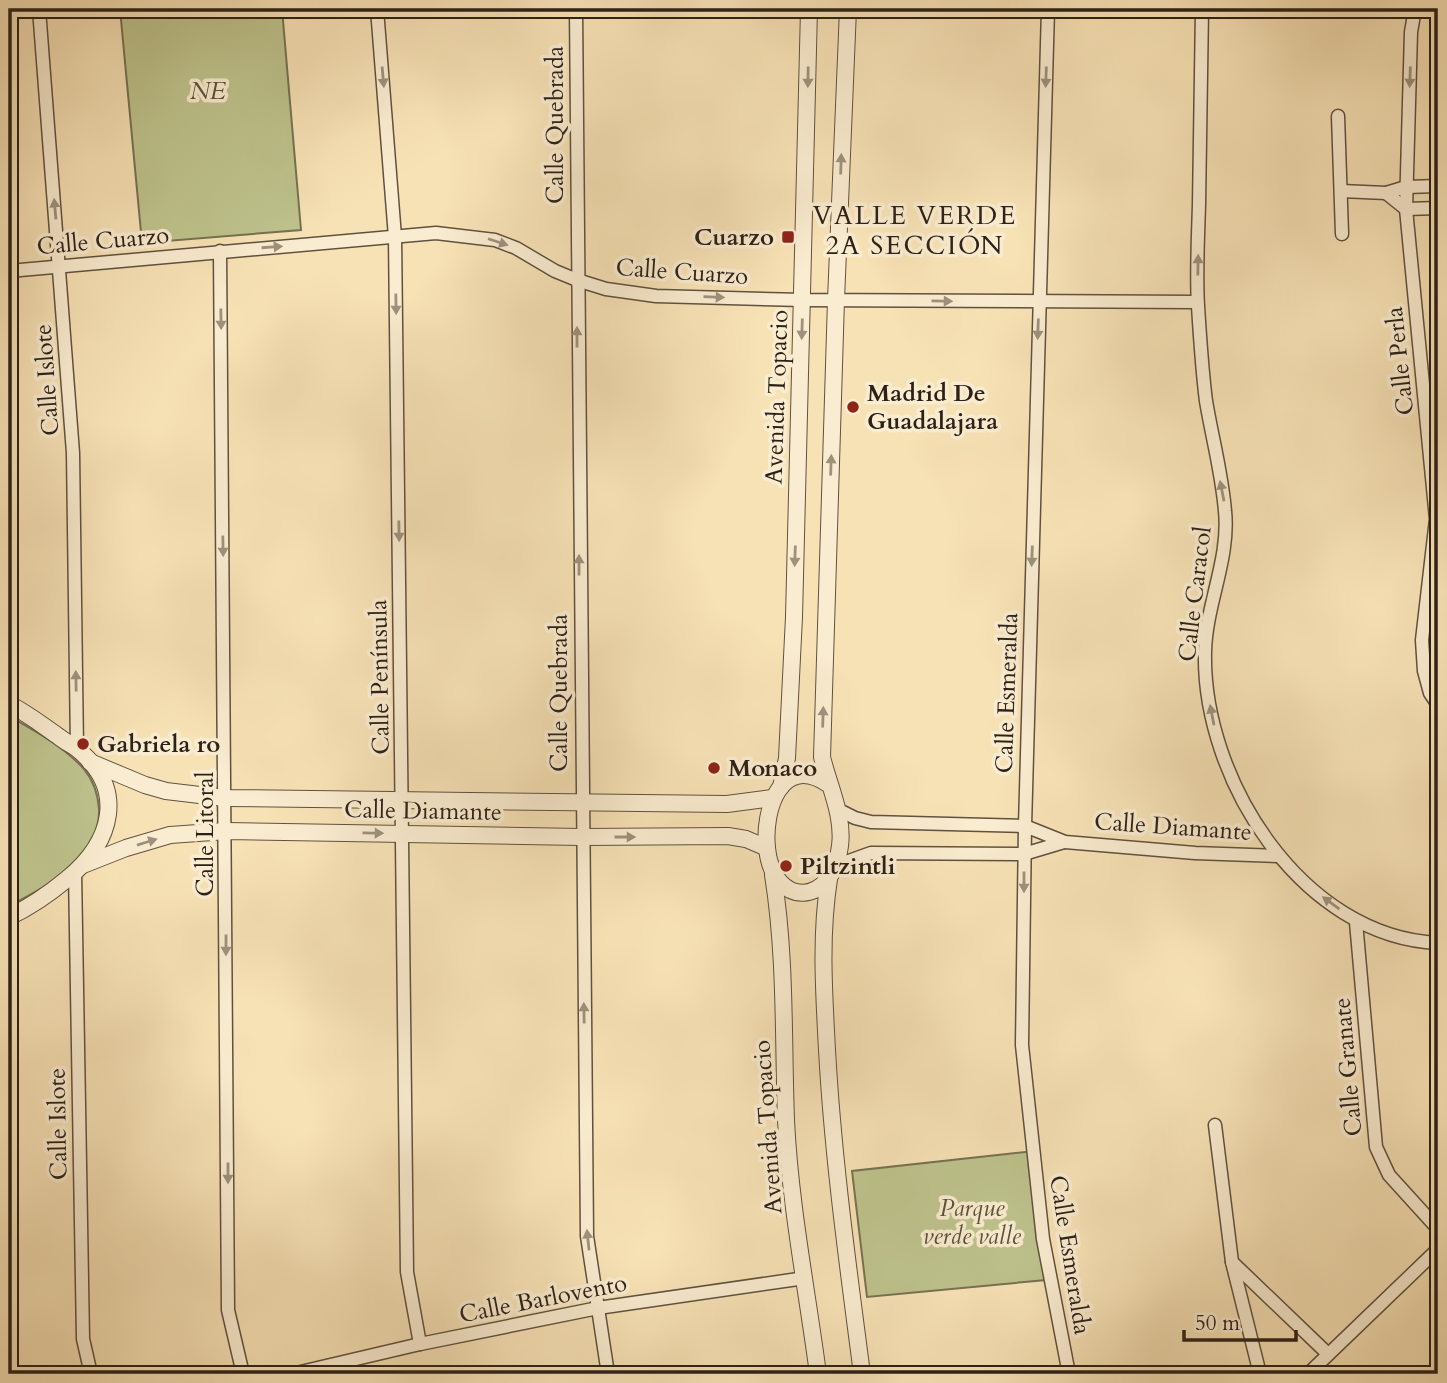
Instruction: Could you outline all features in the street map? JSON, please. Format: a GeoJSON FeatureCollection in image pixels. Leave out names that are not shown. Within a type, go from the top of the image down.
{"type":"FeatureCollection","features":[{"type":"Feature","properties":{"kind":"street","name":"Calle Islote"},"geometry":{"type":"LineString","coordinates":[[39,9],[73,453],[77,749]]}},
{"type":"Feature","properties":{"kind":"street","name":"Calle Península"},"geometry":{"type":"LineString","coordinates":[[377,9],[395,237],[407,1272],[420,1344]]}},
{"type":"Feature","properties":{"kind":"street","name":"Calle Quebrada"},"geometry":{"type":"LineString","coordinates":[[576,9],[581,837],[587,1236],[608,1374]]}},
{"type":"Feature","properties":{"kind":"street","name":"Avenida Topacio"},"geometry":{"type":"LineString","coordinates":[[777,792],[787,758],[793,630],[809,9]]}},
{"type":"Feature","properties":{"kind":"street"},"geometry":{"type":"LineString","coordinates":[[848,9],[822,757],[837,809],[840,846],[825,908],[822,957],[835,1165],[862,1374]]}},
{"type":"Feature","properties":{"kind":"street","name":"Calle Esmeralda"},"geometry":{"type":"LineString","coordinates":[[1048,9],[1024,826],[1023,1045],[1042,1239],[1069,1374]]}},
{"type":"Feature","properties":{"kind":"street","name":"Calle Caracol"},"geometry":{"type":"LineString","coordinates":[[1202,9],[1197,302],[1206,400],[1226,526],[1205,652],[1209,706],[1216,734],[1230,776],[1278,856],[1320,895],[1356,922],[1388,935],[1438,943]]}},
{"type":"Feature","properties":{"kind":"street","name":"Calle Perla"},"geometry":{"type":"LineString","coordinates":[[1415,9],[1411,32],[1406,209],[1436,519],[1422,640],[1424,671],[1430,693],[1438,705]]}},
{"type":"Feature","properties":{"kind":"street"},"geometry":{"type":"LineString","coordinates":[[1338,116],[1342,234]]}},
{"type":"Feature","properties":{"kind":"street"},"geometry":{"type":"LineString","coordinates":[[1340,191],[1386,192],[1406,187],[1438,186]]}},
{"type":"Feature","properties":{"kind":"street"},"geometry":{"type":"LineString","coordinates":[[1386,192],[1406,209],[1438,208]]}},
{"type":"Feature","properties":{"kind":"street","name":"Calle Cuarzo"},"geometry":{"type":"LineString","coordinates":[[9,271],[436,233],[495,240],[577,280],[606,289],[656,296],[803,300],[1197,302]]}},
{"type":"Feature","properties":{"kind":"street","name":"Calle Litoral"},"geometry":{"type":"LineString","coordinates":[[220,251],[228,1310],[243,1374]]}},
{"type":"Feature","properties":{"kind":"street"},"geometry":{"type":"LineString","coordinates":[[9,704],[41,723],[90,762],[105,789],[108,818],[98,846],[79,869],[48,895],[9,917]]}},
{"type":"Feature","properties":{"kind":"street","name":"Calle Diamante"},"geometry":{"type":"LineString","coordinates":[[90,762],[166,791],[225,798],[727,804],[777,792]]}},
{"type":"Feature","properties":{"kind":"street"},"geometry":{"type":"LineString","coordinates":[[828,784],[806,774],[793,776],[777,792],[766,828],[773,875],[789,890],[816,890],[832,873]]}},
{"type":"Feature","properties":{"kind":"street","name":"Calle Diamante"},"geometry":{"type":"LineString","coordinates":[[837,809],[871,822],[1024,826],[1065,842],[1195,853],[1278,856]]}},
{"type":"Feature","properties":{"kind":"street","name":"Calle Diamante"},"geometry":{"type":"LineString","coordinates":[[79,869],[126,848],[170,835],[226,831],[581,837],[729,836],[746,839],[767,848]]}},
{"type":"Feature","properties":{"kind":"street","name":"Calle Diamante"},"geometry":{"type":"LineString","coordinates":[[832,873],[871,853],[1024,854],[1065,842]]}},
{"type":"Feature","properties":{"kind":"street","name":"Calle Islote"},"geometry":{"type":"LineString","coordinates":[[79,869],[82,1339],[91,1374]]}},
{"type":"Feature","properties":{"kind":"street","name":"Avenida Topacio"},"geometry":{"type":"LineString","coordinates":[[773,875],[782,949],[786,1122],[818,1374]]}},
{"type":"Feature","properties":{"kind":"street","name":"Calle Granate"},"geometry":{"type":"LineString","coordinates":[[1356,922],[1376,1147],[1389,1175],[1438,1229]]}},
{"type":"Feature","properties":{"kind":"street"},"geometry":{"type":"LineString","coordinates":[[1214,1125],[1232,1262],[1259,1374]]}},
{"type":"Feature","properties":{"kind":"street"},"geometry":{"type":"LineString","coordinates":[[1308,1374],[1438,1249]]}},
{"type":"Feature","properties":{"kind":"street"},"geometry":{"type":"LineString","coordinates":[[1232,1262],[1328,1354]]}},
{"type":"Feature","properties":{"kind":"street","name":"Calle Barlovento"},"geometry":{"type":"LineString","coordinates":[[292,1374],[420,1344],[598,1308],[805,1278]]}},
{"type":"Feature","properties":{"kind":"green space","name":"NE"},"geometry":{"type":"Polygon","coordinates":[[[120,9],[282,9],[301,230],[142,243],[120,9]]]}},
{"type":"Feature","properties":{"kind":"green space"},"geometry":{"type":"Polygon","coordinates":[[[9,716],[58,746],[84,769],[95,788],[99,809],[97,827],[91,842],[69,869],[9,906],[9,716]]]}},
{"type":"Feature","properties":{"kind":"green space","name":"Parque verde valle"},"geometry":{"type":"Polygon","coordinates":[[[1034,1151],[1046,1280],[867,1297],[852,1171],[1034,1151]]]}},
{"type":"Feature","properties":{"kind":"place","name":"Cuarzo"},"geometry":{"type":"Point","coordinates":[788,237]}},
{"type":"Feature","properties":{"kind":"place","name":"Madrid De Guadalajara"},"geometry":{"type":"Point","coordinates":[853,407]}},
{"type":"Feature","properties":{"kind":"place","name":"Gabriela ro"},"geometry":{"type":"Point","coordinates":[83,744]}},
{"type":"Feature","properties":{"kind":"place","name":"Monaco"},"geometry":{"type":"Point","coordinates":[714,768]}},
{"type":"Feature","properties":{"kind":"place","name":"Piltzintli"},"geometry":{"type":"Point","coordinates":[786,866]}},
{"type":"Feature","properties":{"kind":"district","name":"VALLE VERDE 2A SECCIÓN"},"geometry":{"type":"Point","coordinates":[915,230]}}]}
